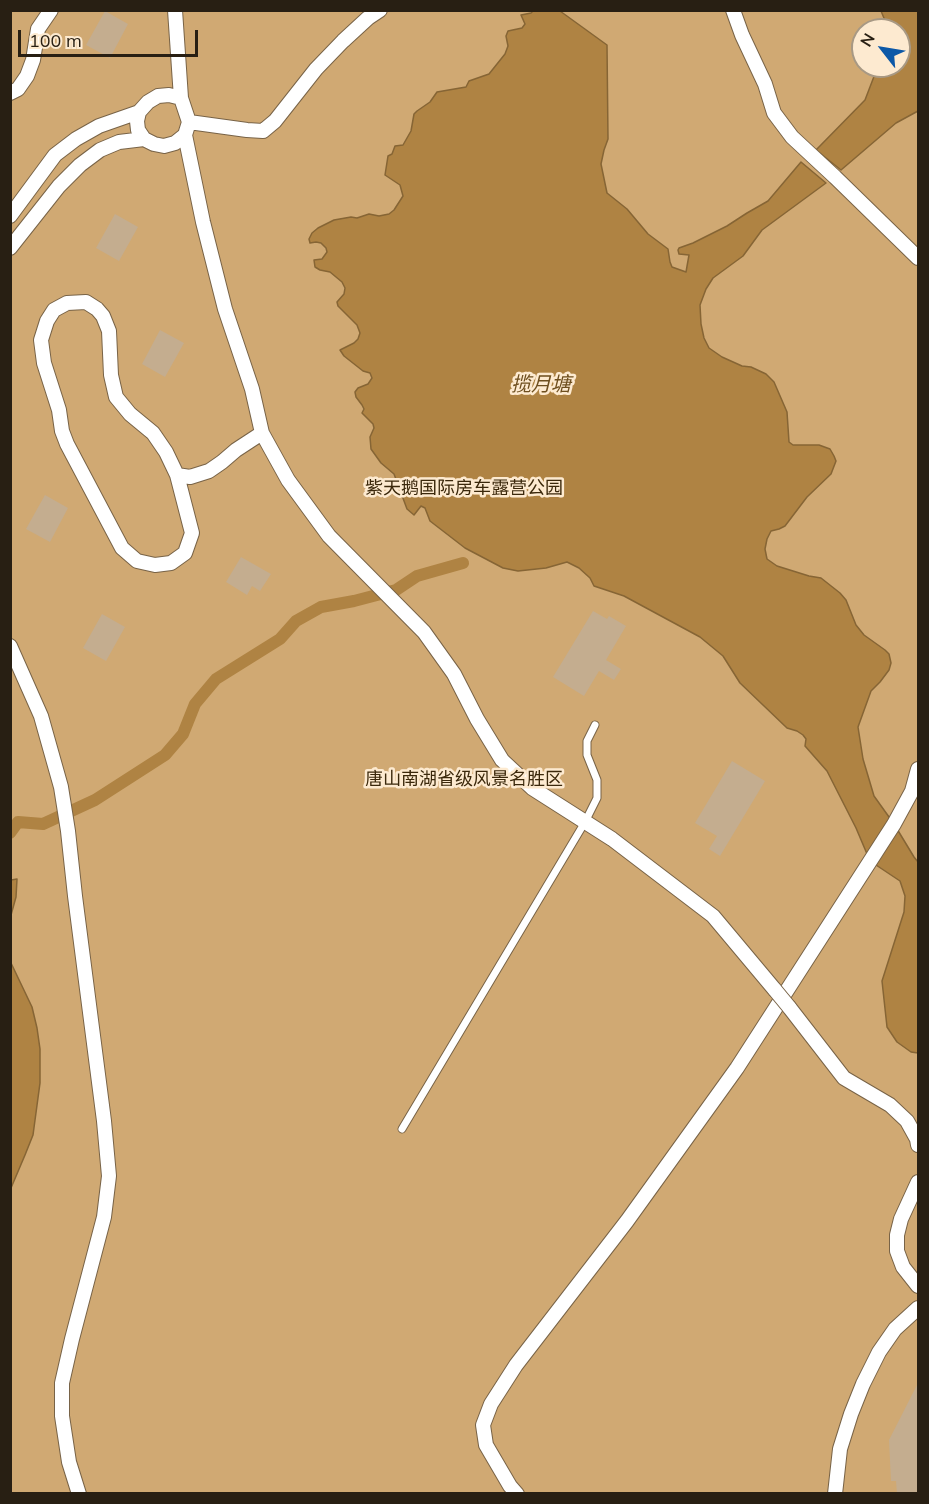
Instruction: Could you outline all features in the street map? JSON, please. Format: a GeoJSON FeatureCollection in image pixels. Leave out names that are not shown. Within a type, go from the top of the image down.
{"type":"FeatureCollection","features":[{"type":"Feature","properties":{"kind":"street"},"geometry":{"type":"LineString","coordinates":[[10,93],[18,89],[27,76],[33,60],[38,29],[51,10]]}},
{"type":"Feature","properties":{"kind":"street"},"geometry":{"type":"LineString","coordinates":[[175,10],[181,98],[203,222],[225,309],[252,389],[262,434],[288,480],[329,536],[424,632],[454,675],[502,760],[532,788],[612,839],[713,916],[789,1007],[844,1078],[890,1106],[907,1121],[918,1145]]}},
{"type":"Feature","properties":{"kind":"street"},"geometry":{"type":"LineString","coordinates":[[187,128],[263,131],[275,122],[315,69],[368,18],[380,10]]}},
{"type":"Feature","properties":{"kind":"street"},"geometry":{"type":"LineString","coordinates":[[734,10],[742,35],[765,84],[774,113],[792,137],[918,258]]}},
{"type":"Feature","properties":{"kind":"street"},"geometry":{"type":"LineString","coordinates":[[10,216],[55,155],[76,139],[99,126],[139,112],[148,102],[158,96],[169,94],[181,98]]}},
{"type":"Feature","properties":{"kind":"street"},"geometry":{"type":"LineString","coordinates":[[139,112],[138,130],[144,139],[154,144],[164,146],[175,143],[187,128]]}},
{"type":"Feature","properties":{"kind":"street"},"geometry":{"type":"LineString","coordinates":[[10,248],[59,186],[80,165],[100,150],[119,142],[144,139]]}},
{"type":"Feature","properties":{"kind":"street"},"geometry":{"type":"LineString","coordinates":[[86,302],[103,316],[109,331],[111,375],[116,397],[129,414],[153,433],[177,475],[192,533],[185,553],[171,563],[155,565],[137,561],[122,548],[62,431],[44,363],[41,340],[46,321],[54,310],[67,303],[86,302]]}},
{"type":"Feature","properties":{"kind":"street"},"geometry":{"type":"LineString","coordinates":[[177,475],[189,477],[209,471],[262,434]]}},
{"type":"Feature","properties":{"kind":"street"},"geometry":{"type":"LineString","coordinates":[[10,646],[41,716],[61,787],[69,831],[109,1176],[104,1217],[62,1383],[62,1416],[69,1462],[79,1494]]}},
{"type":"Feature","properties":{"kind":"street"},"geometry":{"type":"LineString","coordinates":[[517,1494],[486,1445],[483,1425],[491,1404],[516,1365],[627,1221],[737,1068],[894,824],[912,791],[918,770]]}},
{"type":"Feature","properties":{"kind":"street"},"geometry":{"type":"LineString","coordinates":[[918,1182],[901,1219],[897,1234],[897,1251],[903,1268],[918,1286]]}},
{"type":"Feature","properties":{"kind":"street"},"geometry":{"type":"LineString","coordinates":[[835,1494],[840,1449],[863,1384],[879,1352],[895,1329],[918,1308]]}},
{"type":"Feature","properties":{"kind":"lane"},"geometry":{"type":"LineString","coordinates":[[402,1129],[585,822],[597,798],[597,780],[587,755],[587,741],[596,724]]}},
{"type":"Feature","properties":{"kind":"green space","name":"紫天鹅国际房车露营公园"},"geometry":{"type":"Polygon","coordinates":[[[10,11],[918,11],[918,1493],[11,1493],[10,11]]]}},
{"type":"Feature","properties":{"kind":"water","name":"揽月塘"},"geometry":{"type":"Polygon","coordinates":[[[533,11],[560,11],[607,45],[608,139],[601,164],[607,193],[627,209],[648,234],[668,249],[672,267],[686,272],[689,255],[679,254],[679,248],[727,226],[768,201],[801,162],[826,183],[762,230],[743,256],[713,278],[700,305],[701,324],[709,348],[722,357],[766,374],[774,382],[787,412],[789,442],[793,445],[819,445],[830,449],[836,461],[831,474],[807,497],[785,526],[771,531],[765,549],[767,559],[777,566],[821,578],[840,593],[846,600],[856,625],[864,635],[889,654],[891,663],[889,670],[871,691],[858,727],[863,759],[874,796],[918,862],[918,1053],[911,1052],[897,1042],[887,1027],[882,981],[904,912],[905,896],[900,881],[870,861],[827,771],[805,746],[806,739],[803,735],[787,728],[740,683],[723,656],[700,637],[624,596],[594,586],[590,578],[579,568],[567,562],[546,568],[518,571],[503,568],[465,548],[430,521],[425,508],[421,506],[414,515],[407,509],[394,474],[381,463],[371,449],[370,437],[374,428],[373,424],[362,413],[364,409],[355,392],[358,388],[368,384],[372,378],[370,373],[363,371],[340,350],[354,343],[360,333],[357,325],[338,306],[337,302],[344,294],[345,288],[342,282],[330,272],[315,267],[314,260],[322,259],[327,252],[326,248],[321,243],[310,243],[309,239],[318,228],[334,220],[357,218],[369,214],[379,216],[389,214],[394,210],[403,196],[400,185],[385,175],[388,156],[392,154],[395,146],[403,145],[411,131],[414,114],[430,102],[437,92],[466,87],[469,81],[489,74],[505,54],[508,46],[506,36],[508,31],[522,28],[525,24],[521,15],[533,11]]]}},
{"type":"Feature","properties":{"kind":"water"},"geometry":{"type":"Polygon","coordinates":[[[881,11],[918,11],[918,111],[896,123],[841,170],[816,150],[865,100],[873,78],[911,78],[911,18],[884,18],[881,11]]]}},
{"type":"Feature","properties":{"kind":"water"},"geometry":{"type":"Polygon","coordinates":[[[17,879],[16,897],[11,915],[11,880],[17,879]]]}},
{"type":"Feature","properties":{"kind":"water"},"geometry":{"type":"Polygon","coordinates":[[[11,963],[32,1007],[40,1049],[40,1083],[33,1135],[11,1188],[11,963]]]}},
{"type":"Feature","properties":{"kind":"building"},"geometry":{"type":"Polygon","coordinates":[[[105,11],[128,24],[110,58],[86,45],[105,11]]]}},
{"type":"Feature","properties":{"kind":"building"},"geometry":{"type":"Polygon","coordinates":[[[115,214],[138,227],[119,261],[96,248],[115,214]]]}},
{"type":"Feature","properties":{"kind":"building"},"geometry":{"type":"Polygon","coordinates":[[[160,330],[184,343],[165,377],[142,364],[160,330]]]}},
{"type":"Feature","properties":{"kind":"building"},"geometry":{"type":"Polygon","coordinates":[[[45,495],[68,508],[50,542],[26,529],[45,495]]]}},
{"type":"Feature","properties":{"kind":"building"},"geometry":{"type":"Polygon","coordinates":[[[241,557],[271,574],[260,591],[252,586],[247,595],[226,582],[241,557]]]}},
{"type":"Feature","properties":{"kind":"building"},"geometry":{"type":"Polygon","coordinates":[[[593,611],[607,619],[609,616],[626,626],[606,660],[621,669],[614,680],[599,671],[584,696],[553,677],[593,611]]]}},
{"type":"Feature","properties":{"kind":"building"},"geometry":{"type":"Polygon","coordinates":[[[102,614],[125,627],[106,661],[83,648],[102,614]]]}},
{"type":"Feature","properties":{"kind":"building"},"geometry":{"type":"Polygon","coordinates":[[[732,761],[765,781],[720,856],[709,849],[717,836],[695,823],[732,761]]]}},
{"type":"Feature","properties":{"kind":"building"},"geometry":{"type":"Polygon","coordinates":[[[918,1383],[918,1494],[897,1494],[896,1481],[891,1481],[889,1440],[918,1383]]]}},
{"type":"Feature","properties":{"kind":"waterway"},"geometry":{"type":"LineString","coordinates":[[10,833],[18,822],[43,824],[95,800],[165,755],[183,734],[195,704],[216,679],[280,639],[296,621],[321,607],[396,590],[417,576],[463,563]]}},
{"type":"Feature","properties":{"kind":"park label","name":"唐山南湖省级风景名胜区"},"geometry":{"type":"Point","coordinates":[464,780]}}]}
